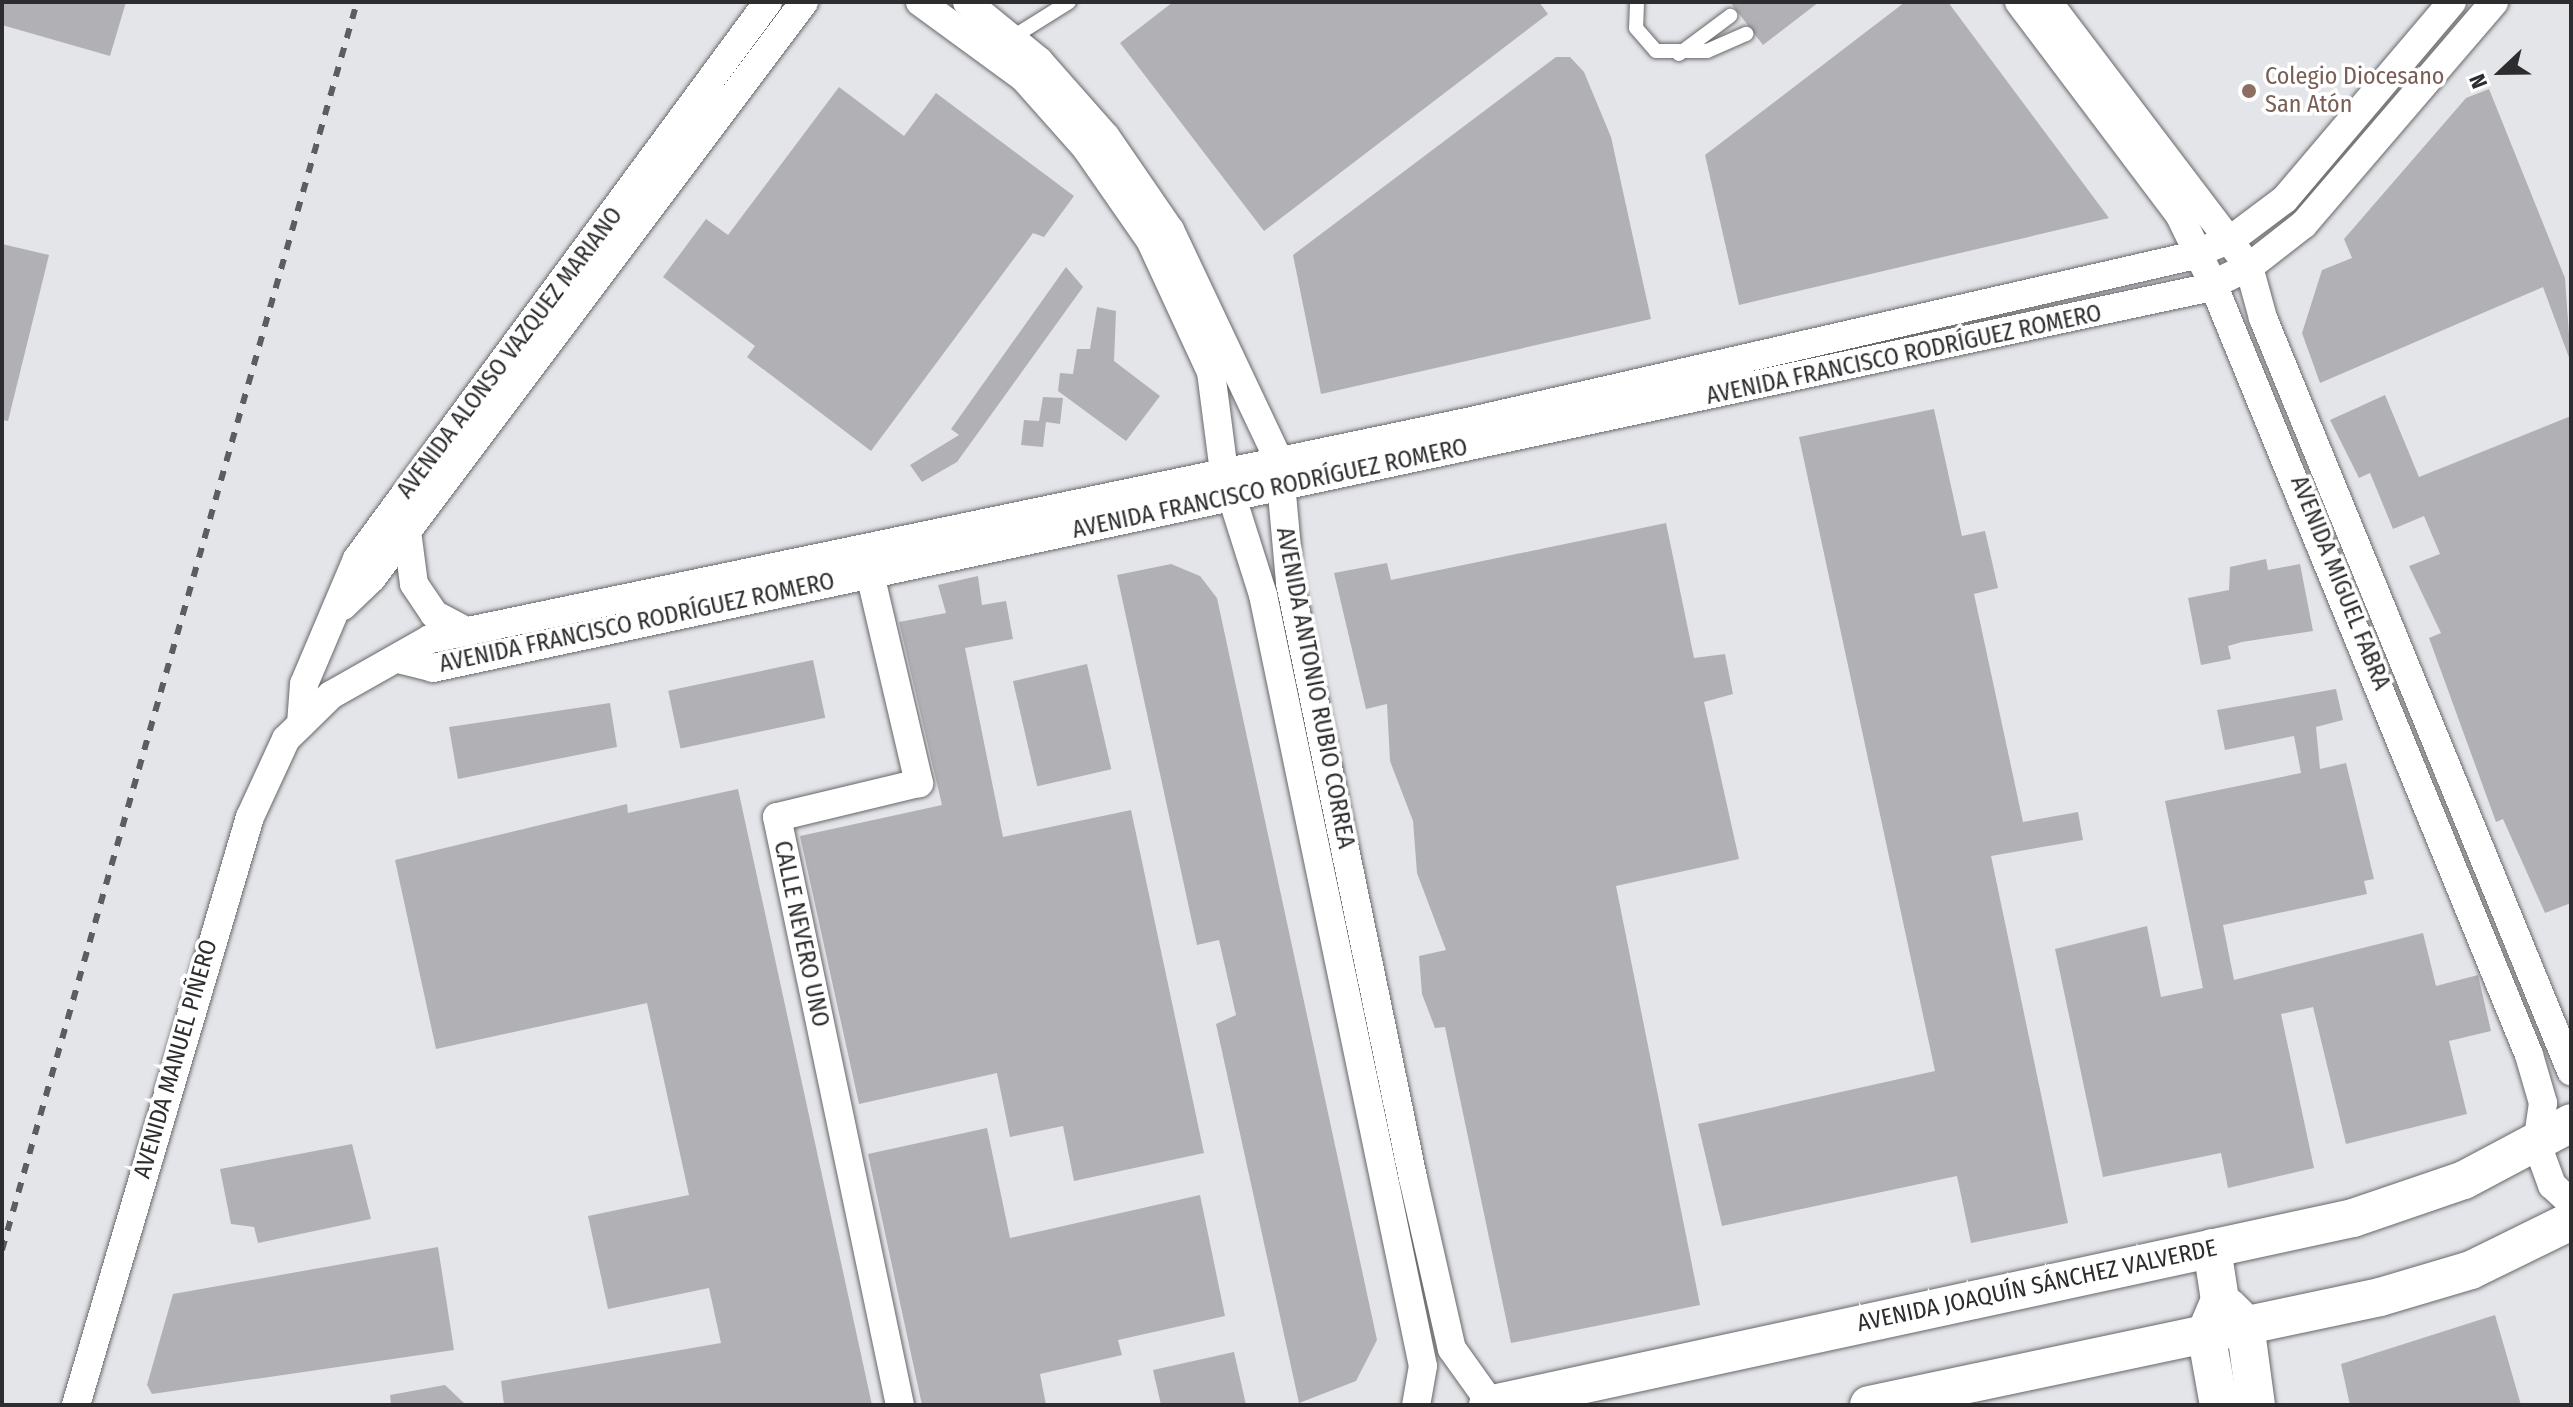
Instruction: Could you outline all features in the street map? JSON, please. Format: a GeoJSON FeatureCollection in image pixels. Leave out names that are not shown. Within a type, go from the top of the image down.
{"type":"FeatureCollection","features":[{"type":"Feature","properties":{"kind":"main road","name":"AVENIDA JOAQUÍN SÁNCHEZ VALVERDE"},"geometry":{"type":"LineString","coordinates":[[1491,1405],[2353,1218],[2464,1180],[2537,1144],[2571,1123]]}},
{"type":"Feature","properties":{"kind":"main road"},"geometry":{"type":"LineString","coordinates":[[1869,1405],[2158,1345],[2225,1322],[2471,1270],[2571,1221]]}},
{"type":"Feature","properties":{"kind":"main road"},"geometry":{"type":"LineString","coordinates":[[2212,1248],[2225,1322],[2249,1405]]}},
{"type":"Feature","properties":{"kind":"main road"},"geometry":{"type":"LineString","coordinates":[[2219,1405],[2225,1322]]}},
{"type":"Feature","properties":{"kind":"main road"},"geometry":{"type":"LineString","coordinates":[[2225,1322],[2256,1405]]}},
{"type":"Feature","properties":{"kind":"main road"},"geometry":{"type":"LineString","coordinates":[[2158,1345],[2199,1365],[2212,1405]]}},
{"type":"Feature","properties":{"kind":"street","name":"AVENIDA ALONSO VAZQUEZ MARIANO"},"geometry":{"type":"LineString","coordinates":[[331,618],[357,559],[768,2]]}},
{"type":"Feature","properties":{"kind":"street","name":"AVENIDA ALONSO VAZQUEZ MARIANO"},"geometry":{"type":"LineString","coordinates":[[331,618],[407,531],[804,2]]}},
{"type":"Feature","properties":{"kind":"street","name":"AVENIDA ANTONIO RUBIO CORREA"},"geometry":{"type":"LineString","coordinates":[[920,2],[1013,48]]}},
{"type":"Feature","properties":{"kind":"street","name":"AVENIDA ANTONIO RUBIO CORREA"},"geometry":{"type":"LineString","coordinates":[[967,2],[1106,137],[1170,230],[1211,372],[1227,485],[1263,595],[1423,1366],[1416,1405]]}},
{"type":"Feature","properties":{"kind":"street","name":"AVENIDA MIGUEL FABRA"},"geometry":{"type":"LineString","coordinates":[[2019,2],[2179,214],[2213,284],[2529,1055],[2543,1103],[2537,1144],[2552,1185],[2571,1203]]}},
{"type":"Feature","properties":{"kind":"street","name":"AVENIDA MIGUEL FABRA"},"geometry":{"type":"LineString","coordinates":[[2048,2],[2233,238],[2249,267],[2263,318],[2571,1071]]}},
{"type":"Feature","properties":{"kind":"street","name":"AVENIDA FRANCISCO RODRÍGUEZ ROMERO"},"geometry":{"type":"LineString","coordinates":[[1279,474],[2126,275],[2197,253],[2233,238],[2285,199],[2452,2]]}},
{"type":"Feature","properties":{"kind":"street","name":"AVENIDA FRANCISCO RODRÍGUEZ ROMERO"},"geometry":{"type":"LineString","coordinates":[[402,660],[430,639],[1227,485],[2213,284],[2249,267],[2304,224],[2494,2]]}},
{"type":"Feature","properties":{"kind":"street","name":"AVENIDA ANTONIO RUBIO CORREA"},"geometry":{"type":"LineString","coordinates":[[1188,294],[1266,433],[1279,474],[1284,527],[1452,1349],[1491,1405]]}},
{"type":"Feature","properties":{"kind":"street"},"geometry":{"type":"LineString","coordinates":[[1220,436],[1266,433]]}},
{"type":"Feature","properties":{"kind":"street","name":"AVENIDA FRANCISCO RODRÍGUEZ ROMERO"},"geometry":{"type":"LineString","coordinates":[[402,660],[433,668],[870,574],[1227,485]]}},
{"type":"Feature","properties":{"kind":"street","name":"AVENIDA FRANCISCO RODRÍGUEZ ROMERO"},"geometry":{"type":"LineString","coordinates":[[1243,536],[1263,538],[1284,527]]}},
{"type":"Feature","properties":{"kind":"street","name":"AVENIDA ALONSO VAZQUEZ MARIANO"},"geometry":{"type":"LineString","coordinates":[[407,531],[414,584],[434,614],[468,632]]}},
{"type":"Feature","properties":{"kind":"street","name":"CALLE NEVERO UNO"},"geometry":{"type":"LineString","coordinates":[[870,574],[919,783],[777,817],[900,1405]]}},
{"type":"Feature","properties":{"kind":"street"},"geometry":{"type":"LineString","coordinates":[[301,724],[304,684],[331,618]]}},
{"type":"Feature","properties":{"kind":"street","name":"AVENIDA MANUEL PIÑERO"},"geometry":{"type":"LineString","coordinates":[[76,1405],[250,817],[286,739],[331,695],[402,660]]}},
{"type":"Feature","properties":{"kind":"lane"},"geometry":{"type":"LineString","coordinates":[[1013,48],[1069,2]]}},
{"type":"Feature","properties":{"kind":"lane"},"geometry":{"type":"LineString","coordinates":[[1637,2],[1636,28],[1644,42],[1678,54],[1746,34]]}},
{"type":"Feature","properties":{"kind":"lane"},"geometry":{"type":"LineString","coordinates":[[1678,54],[1730,16]]}},
{"type":"Feature","properties":{"kind":"building"},"geometry":{"type":"Polygon","coordinates":[[[2,2],[126,2],[110,56],[2,25],[2,2]]]}},
{"type":"Feature","properties":{"kind":"building"},"geometry":{"type":"Polygon","coordinates":[[[1173,2],[1539,2],[1548,14],[1264,231],[1120,43],[1173,2]]]}},
{"type":"Feature","properties":{"kind":"building"},"geometry":{"type":"Polygon","coordinates":[[[1730,2],[1819,2],[1763,45],[1730,2]]]}},
{"type":"Feature","properties":{"kind":"building"},"geometry":{"type":"Polygon","coordinates":[[[1905,2],[1948,2],[2109,218],[1739,305],[1705,155],[1905,2]]]}},
{"type":"Feature","properties":{"kind":"building"},"geometry":{"type":"Polygon","coordinates":[[[1556,57],[1570,57],[1584,72],[1611,137],[1651,319],[1321,394],[1293,255],[1556,57]]]}},
{"type":"Feature","properties":{"kind":"building"},"geometry":{"type":"Polygon","coordinates":[[[839,87],[904,136],[936,93],[1074,196],[1044,237],[1033,233],[871,451],[747,357],[755,346],[663,277],[706,219],[728,235],[839,87]]]}},
{"type":"Feature","properties":{"kind":"building"},"geometry":{"type":"Polygon","coordinates":[[[2489,89],[2565,278],[2571,363],[2543,287],[2320,383],[2302,333],[2322,270],[2352,258],[2344,239],[2466,98],[2489,89]]]}},
{"type":"Feature","properties":{"kind":"building"},"geometry":{"type":"Polygon","coordinates":[[[2,244],[49,255],[8,421],[2,420],[2,244]]]}},
{"type":"Feature","properties":{"kind":"building"},"geometry":{"type":"Polygon","coordinates":[[[1066,267],[1083,287],[957,462],[922,482],[910,465],[959,435],[951,429],[1066,267]]]}},
{"type":"Feature","properties":{"kind":"building"},"geometry":{"type":"Polygon","coordinates":[[[1097,307],[1116,311],[1114,361],[1160,396],[1126,441],[1058,391],[1060,373],[1073,374],[1077,349],[1090,349],[1097,307]]]}},
{"type":"Feature","properties":{"kind":"building"},"geometry":{"type":"Polygon","coordinates":[[[2385,395],[2419,477],[2571,416],[2571,903],[2545,913],[2503,819],[2496,822],[2429,638],[2441,633],[2409,566],[2440,554],[2424,516],[2393,529],[2370,473],[2359,478],[2330,420],[2385,395]]]}},
{"type":"Feature","properties":{"kind":"building"},"geometry":{"type":"Polygon","coordinates":[[[1043,397],[1063,398],[1060,424],[1046,422],[1043,447],[1021,445],[1024,420],[1039,421],[1043,397]]]}},
{"type":"Feature","properties":{"kind":"building"},"geometry":{"type":"Polygon","coordinates":[[[1934,409],[1962,536],[1985,531],[1998,588],[1974,594],[2023,822],[2078,812],[2083,840],[1991,856],[2068,1223],[1971,1243],[1957,1176],[1722,1226],[1698,1124],[1935,1071],[1799,437],[1934,409]]]}},
{"type":"Feature","properties":{"kind":"building"},"geometry":{"type":"Polygon","coordinates":[[[1666,523],[1694,658],[1725,654],[1733,694],[1704,702],[1739,859],[1616,886],[1700,1305],[1511,1343],[1445,1027],[1435,1028],[1422,994],[1419,956],[1446,950],[1417,873],[1413,821],[1390,761],[1387,704],[1366,709],[1334,573],[1387,563],[1391,580],[1666,523]]]}},
{"type":"Feature","properties":{"kind":"building"},"geometry":{"type":"Polygon","coordinates":[[[2266,559],[2268,570],[2300,564],[2313,631],[2228,646],[2231,659],[2201,665],[2188,598],[2229,590],[2230,567],[2266,559]]]}},
{"type":"Feature","properties":{"kind":"building"},"geometry":{"type":"Polygon","coordinates":[[[1171,564],[1200,576],[1217,598],[1377,1340],[1356,1381],[1299,1403],[1216,1024],[1236,1015],[1219,940],[1197,945],[1117,575],[1171,564]]]}},
{"type":"Feature","properties":{"kind":"building"},"geometry":{"type":"Polygon","coordinates":[[[978,576],[982,605],[1006,601],[1013,639],[965,648],[1003,837],[1131,810],[1204,1153],[1074,1181],[1063,1126],[1010,1137],[997,1073],[859,1104],[800,836],[942,805],[899,622],[946,613],[938,585],[978,576]]]}},
{"type":"Feature","properties":{"kind":"building"},"geometry":{"type":"Polygon","coordinates":[[[813,660],[825,718],[681,748],[668,691],[813,660]]]}},
{"type":"Feature","properties":{"kind":"building"},"geometry":{"type":"Polygon","coordinates":[[[1087,664],[1111,769],[1037,786],[1013,681],[1087,664]]]}},
{"type":"Feature","properties":{"kind":"building"},"geometry":{"type":"Polygon","coordinates":[[[2336,689],[2343,720],[2316,727],[2320,769],[2346,763],[2374,879],[2364,881],[2367,894],[2223,925],[2234,980],[2423,933],[2436,986],[2478,975],[2491,1031],[2449,1041],[2467,1114],[2346,1144],[2313,1007],[2281,1014],[2314,1168],[2228,1188],[2221,1153],[2103,1177],[2055,949],[2147,926],[2161,997],[2203,988],[2165,801],[2301,773],[2294,736],[2225,750],[2217,710],[2336,689]]]}},
{"type":"Feature","properties":{"kind":"building"},"geometry":{"type":"Polygon","coordinates":[[[610,703],[617,747],[458,779],[449,727],[610,703]]]}},
{"type":"Feature","properties":{"kind":"building"},"geometry":{"type":"Polygon","coordinates":[[[738,789],[872,1405],[504,1405],[501,1381],[721,1343],[709,1288],[608,1309],[588,1216],[689,1195],[647,1003],[436,1049],[395,860],[627,804],[628,813],[738,789]]]}},
{"type":"Feature","properties":{"kind":"building"},"geometry":{"type":"Polygon","coordinates":[[[987,1128],[1010,1238],[1200,1195],[1225,1316],[1118,1340],[1122,1355],[1040,1374],[1046,1405],[922,1405],[868,1154],[987,1128]]]}},
{"type":"Feature","properties":{"kind":"building"},"geometry":{"type":"Polygon","coordinates":[[[352,1144],[371,1219],[258,1243],[254,1227],[231,1224],[220,1169],[352,1144]]]}},
{"type":"Feature","properties":{"kind":"building"},"geometry":{"type":"Polygon","coordinates":[[[438,1247],[454,1350],[152,1394],[147,1385],[173,1294],[438,1247]]]}},
{"type":"Feature","properties":{"kind":"building"},"geometry":{"type":"Polygon","coordinates":[[[2495,1315],[2521,1405],[2350,1405],[2341,1364],[2495,1315]]]}},
{"type":"Feature","properties":{"kind":"building"},"geometry":{"type":"Polygon","coordinates":[[[1234,1352],[1246,1405],[1161,1405],[1153,1370],[1234,1352]]]}},
{"type":"Feature","properties":{"kind":"building"},"geometry":{"type":"Polygon","coordinates":[[[445,1385],[466,1405],[391,1405],[390,1395],[445,1385]]]}},
{"type":"Feature","properties":{"kind":"railway"},"geometry":{"type":"LineString","coordinates":[[2,1250],[357,2]]}},
{"type":"Feature","properties":{"kind":"place","name":"Colegio Diocesano San Atón"},"geometry":{"type":"Point","coordinates":[2249,91]}}]}
